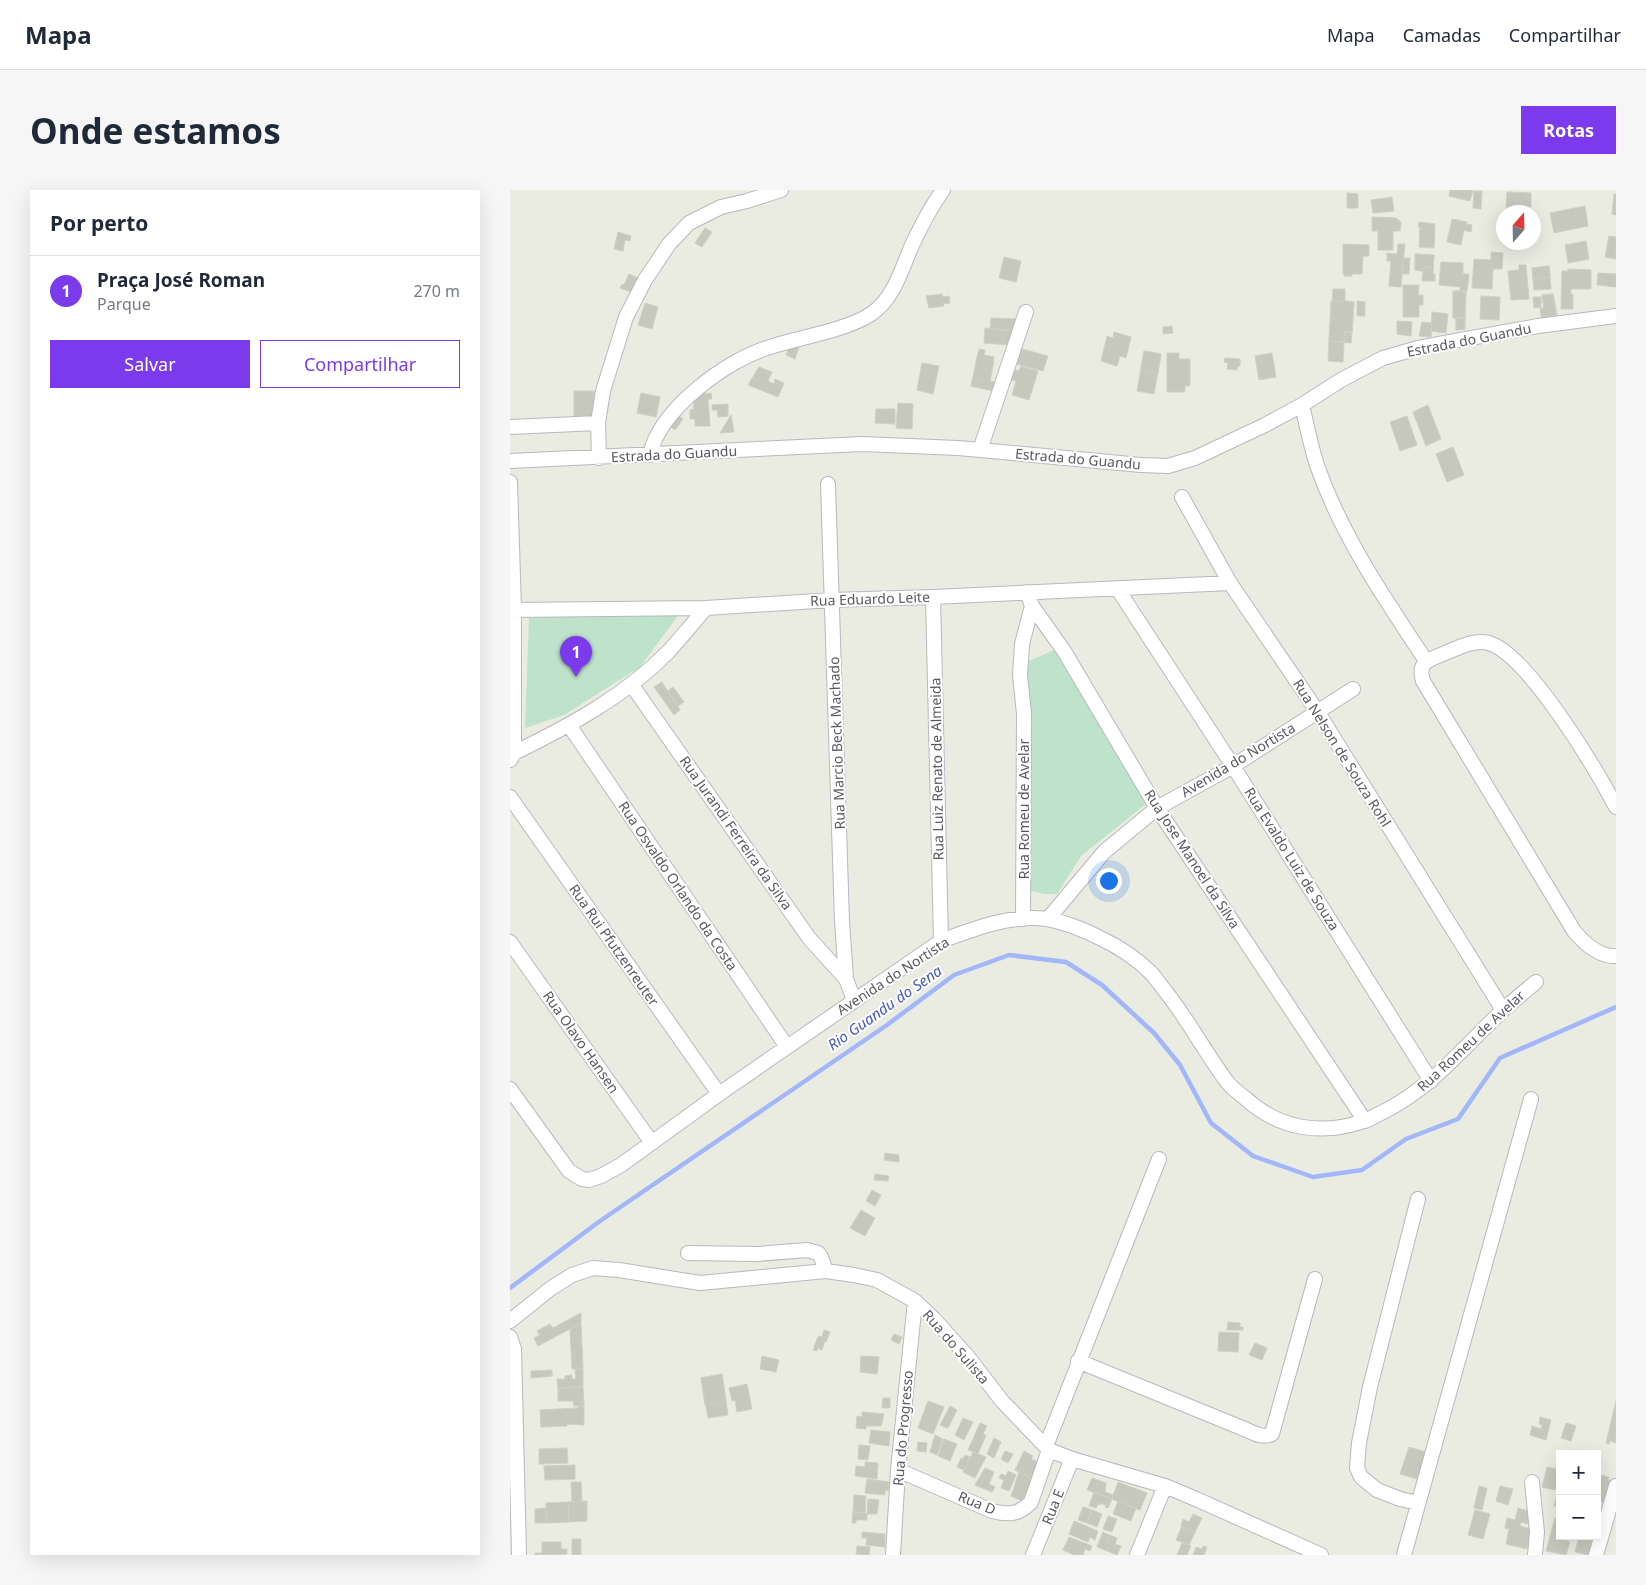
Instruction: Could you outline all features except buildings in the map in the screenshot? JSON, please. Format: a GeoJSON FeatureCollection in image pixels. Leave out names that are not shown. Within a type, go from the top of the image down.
{"type":"FeatureCollection","features":[{"type":"Feature","properties":{"kind":"street"},"geometry":{"type":"LineString","coordinates":[[599,458],[598,423],[604,390],[626,317],[645,280],[669,244],[689,223],[721,207],[747,202],[781,190]]}},
{"type":"Feature","properties":{"kind":"street"},"geometry":{"type":"LineString","coordinates":[[650,456],[652,443],[663,425],[711,376],[767,347],[853,323],[872,313],[886,300],[900,276],[929,209],[943,190]]}},
{"type":"Feature","properties":{"kind":"street"},"geometry":{"type":"LineString","coordinates":[[980,450],[1026,312]]}},
{"type":"Feature","properties":{"kind":"street","name":"Estrada do Guandu"},"geometry":{"type":"LineString","coordinates":[[510,461],[650,456],[862,444],[980,450],[1168,466],[1195,458],[1265,425],[1302,405],[1341,380],[1383,358],[1418,348],[1538,326],[1616,316]]}},
{"type":"Feature","properties":{"kind":"street"},"geometry":{"type":"LineString","coordinates":[[1302,405],[1318,467],[1339,519],[1365,568],[1426,661]]}},
{"type":"Feature","properties":{"kind":"street"},"geometry":{"type":"LineString","coordinates":[[510,427],[598,423]]}},
{"type":"Feature","properties":{"kind":"street"},"geometry":{"type":"LineString","coordinates":[[510,482],[512,757],[569,725],[631,684],[668,652],[706,608]]}},
{"type":"Feature","properties":{"kind":"street","name":"Rua Marcio Beck Machado"},"geometry":{"type":"LineString","coordinates":[[828,484],[842,912],[846,979],[854,1000]]}},
{"type":"Feature","properties":{"kind":"street","name":"Rua Nelson de Souza Rohl"},"geometry":{"type":"LineString","coordinates":[[1182,497],[1230,583],[1317,711],[1503,1010]]}},
{"type":"Feature","properties":{"kind":"street","name":"Rua Eduardo Leite"},"geometry":{"type":"LineString","coordinates":[[512,610],[706,608],[832,600],[1230,583]]}},
{"type":"Feature","properties":{"kind":"street","name":"Rua Evaldo Luiz de Souza"},"geometry":{"type":"LineString","coordinates":[[1117,588],[1233,766],[1432,1081]]}},
{"type":"Feature","properties":{"kind":"street","name":"Rua Jose Manoel da Silva"},"geometry":{"type":"LineString","coordinates":[[1027,592],[1032,606],[1064,651],[1157,808],[1365,1121]]}},
{"type":"Feature","properties":{"kind":"street","name":"Rua Luiz Renato de Almeida"},"geometry":{"type":"LineString","coordinates":[[933,597],[941,941]]}},
{"type":"Feature","properties":{"kind":"street","name":"Rua Romeu de Avelar"},"geometry":{"type":"LineString","coordinates":[[1023,919],[1024,714],[1020,675],[1022,644],[1032,606]]}},
{"type":"Feature","properties":{"kind":"street"},"geometry":{"type":"LineString","coordinates":[[1616,807],[1593,766],[1547,699],[1513,658],[1498,647],[1481,642],[1426,661],[1421,674],[1423,680],[1574,932],[1596,951],[1613,957],[1616,956]]}},
{"type":"Feature","properties":{"kind":"street","name":"Rua Jurandi Ferreira da Silva"},"geometry":{"type":"LineString","coordinates":[[631,684],[809,938],[846,979]]}},
{"type":"Feature","properties":{"kind":"street","name":"Avenida do Nortista"},"geometry":{"type":"LineString","coordinates":[[510,1088],[569,1171],[576,1176],[589,1180],[601,1176],[652,1143],[719,1094],[941,941],[972,929],[1023,919],[1048,920],[1104,852],[1157,808],[1233,766],[1353,689]]}},
{"type":"Feature","properties":{"kind":"street","name":"Rua Osvaldo Orlando da Costa"},"geometry":{"type":"LineString","coordinates":[[569,725],[787,1047]]}},
{"type":"Feature","properties":{"kind":"street","name":"Rua Rui Pfutzenreuter"},"geometry":{"type":"LineString","coordinates":[[510,797],[719,1094]]}},
{"type":"Feature","properties":{"kind":"street","name":"Rua Romeu de Avelar"},"geometry":{"type":"LineString","coordinates":[[1048,920],[1085,931],[1124,950],[1151,972],[1174,1002],[1229,1085],[1253,1106],[1273,1118],[1301,1128],[1334,1129],[1365,1121],[1396,1105],[1432,1081],[1503,1010],[1536,982]]}},
{"type":"Feature","properties":{"kind":"street","name":"Rua Olavo Hansen"},"geometry":{"type":"LineString","coordinates":[[510,942],[652,1143]]}},
{"type":"Feature","properties":{"kind":"street"},"geometry":{"type":"LineString","coordinates":[[1404,1555],[1531,1099]]}},
{"type":"Feature","properties":{"kind":"street","name":"Rua D"},"geometry":{"type":"LineString","coordinates":[[898,1470],[992,1511],[1012,1514],[1025,1509],[1031,1502],[1047,1448],[1078,1361],[1159,1159]]}},
{"type":"Feature","properties":{"kind":"street"},"geometry":{"type":"LineString","coordinates":[[1418,1199],[1370,1387],[1359,1443],[1358,1468],[1361,1477],[1377,1490],[1400,1499],[1418,1503]]}},
{"type":"Feature","properties":{"kind":"street"},"geometry":{"type":"LineString","coordinates":[[688,1252],[756,1254],[807,1250],[818,1252],[826,1272]]}},
{"type":"Feature","properties":{"kind":"street","name":"Rua do Sulista"},"geometry":{"type":"LineString","coordinates":[[510,1321],[572,1275],[593,1268],[700,1283],[826,1272],[876,1280],[915,1301],[934,1318],[1002,1401],[1047,1448],[1072,1459],[1165,1486],[1321,1555]]}},
{"type":"Feature","properties":{"kind":"street"},"geometry":{"type":"LineString","coordinates":[[1078,1361],[1249,1431],[1268,1436],[1272,1434],[1315,1279]]}},
{"type":"Feature","properties":{"kind":"street","name":"Rua do Progresso"},"geometry":{"type":"LineString","coordinates":[[892,1555],[898,1470],[915,1301]]}},
{"type":"Feature","properties":{"kind":"street"},"geometry":{"type":"LineString","coordinates":[[510,1337],[514,1349],[518,1555]]}},
{"type":"Feature","properties":{"kind":"street","name":"Rua E"},"geometry":{"type":"LineString","coordinates":[[1033,1555],[1072,1459]]}},
{"type":"Feature","properties":{"kind":"street"},"geometry":{"type":"LineString","coordinates":[[1532,1482],[1537,1532],[1535,1555]]}},
{"type":"Feature","properties":{"kind":"street"},"geometry":{"type":"LineString","coordinates":[[1137,1555],[1165,1486]]}},
{"type":"Feature","properties":{"kind":"street"},"geometry":{"type":"LineString","coordinates":[[1596,1555],[1616,1486]]}},
{"type":"Feature","properties":{"kind":"green space"},"geometry":{"type":"Polygon","coordinates":[[[680,613],[640,667],[564,715],[525,728],[529,618],[680,613]]]}},
{"type":"Feature","properties":{"kind":"green space"},"geometry":{"type":"Polygon","coordinates":[[[1054,650],[1147,803],[1081,856],[1057,894],[1044,894],[1028,890],[1027,662],[1054,650]]]}},
{"type":"Feature","properties":{"kind":"waterway","name":"Rio Guandu do Sena"},"geometry":{"type":"LineString","coordinates":[[510,1288],[600,1221],[887,1025],[954,975],[1009,955],[1066,962],[1102,985],[1154,1033],[1180,1065],[1211,1123],[1253,1156],[1313,1177],[1362,1170],[1406,1139],[1458,1119],[1500,1058],[1616,1007]]}},
{"type":"Feature","properties":{"kind":"place","name":"Praça José Roman"},"geometry":{"type":"Point","coordinates":[576,677]}}]}
